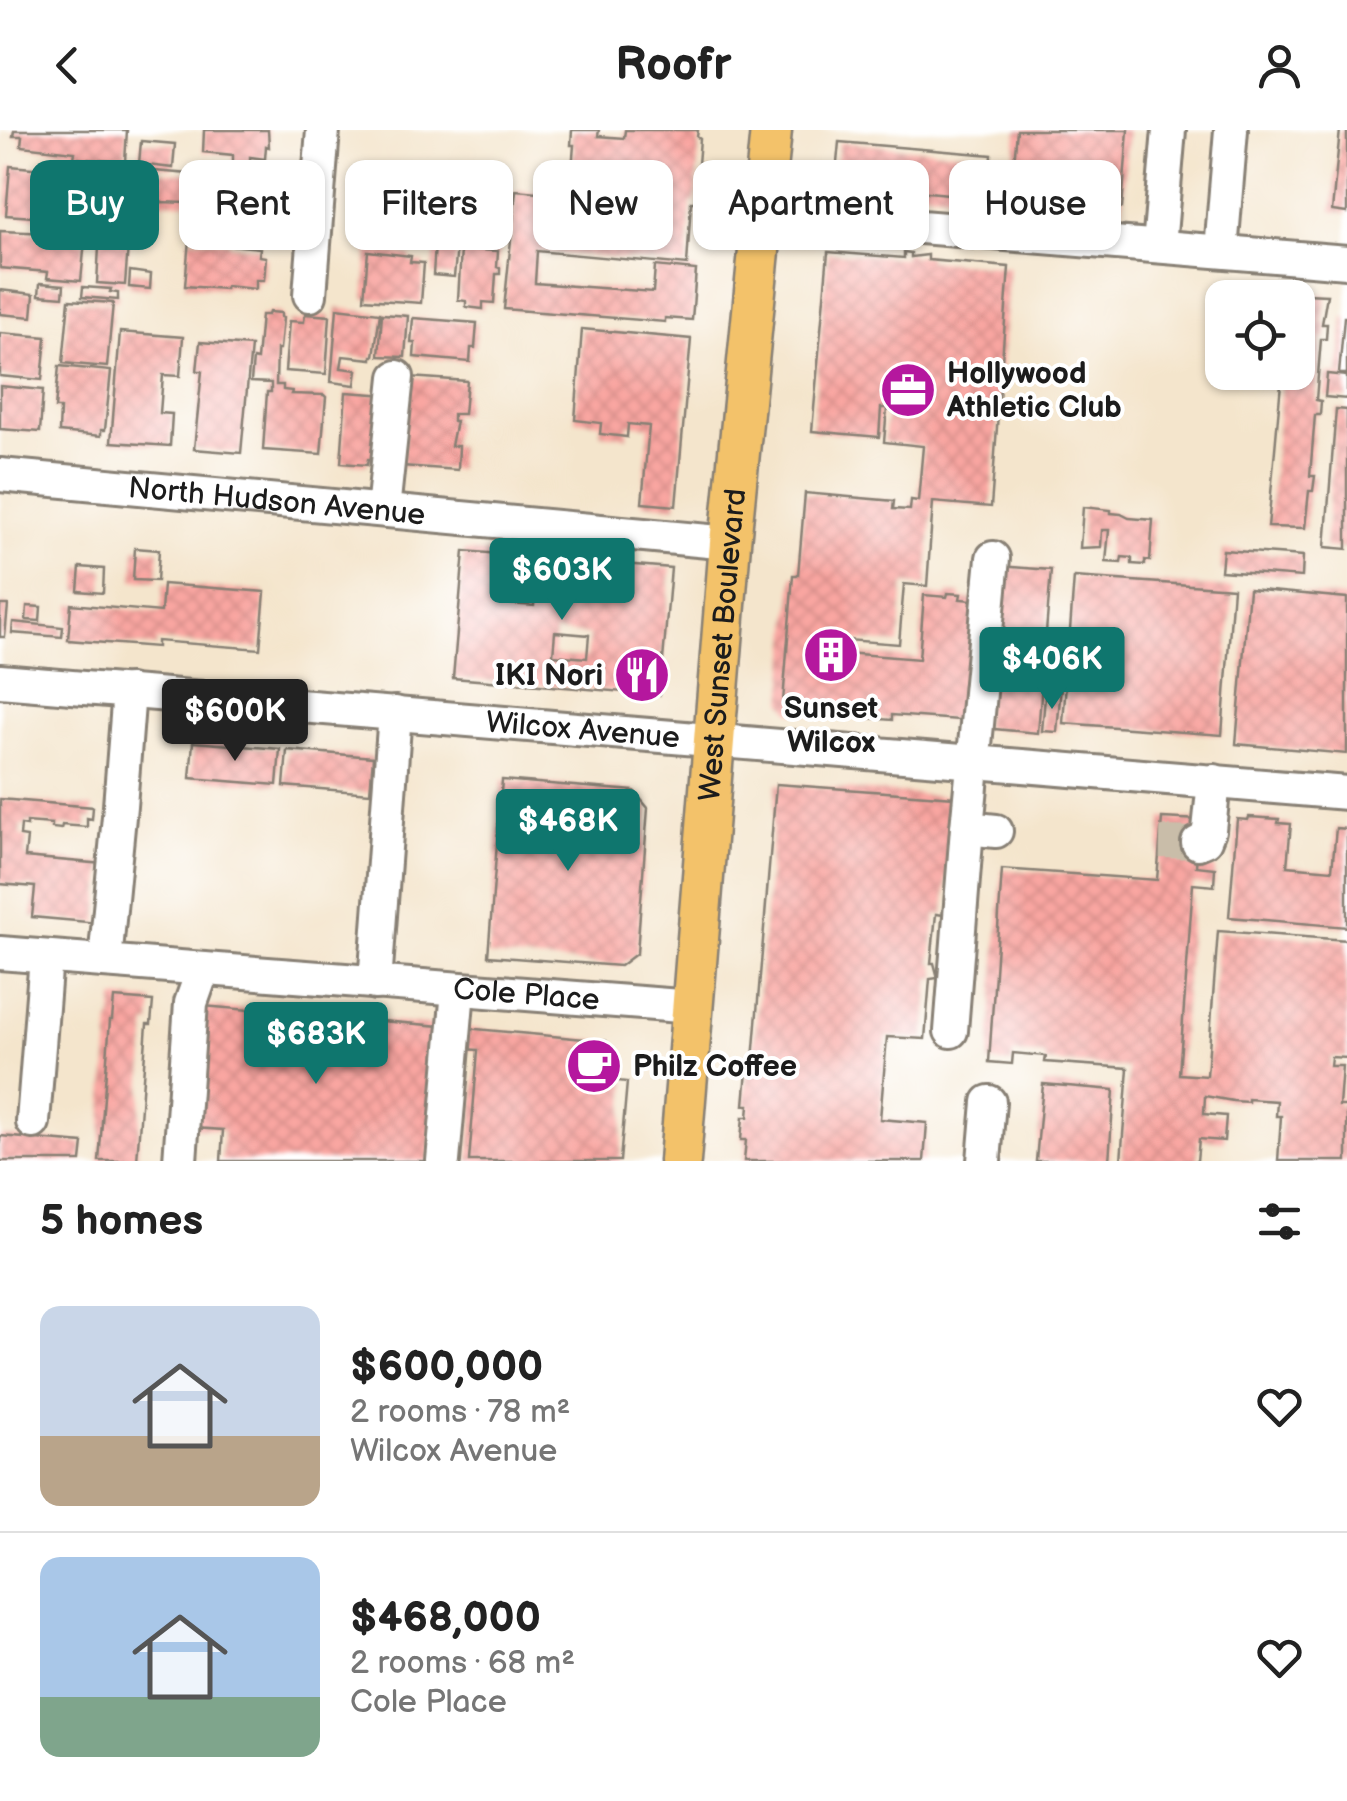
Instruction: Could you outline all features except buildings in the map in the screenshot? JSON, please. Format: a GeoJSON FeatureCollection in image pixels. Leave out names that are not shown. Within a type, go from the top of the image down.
{"type":"FeatureCollection","features":[{"type":"Feature","properties":{"kind":"main road","name":"West Sunset Boulevard"},"geometry":{"type":"LineString","coordinates":[[768,160],[771,130]]}},
{"type":"Feature","properties":{"kind":"main road","name":"West Sunset Boulevard"},"geometry":{"type":"LineString","coordinates":[[680,1161],[730,543],[758,250]]}},
{"type":"Feature","properties":{"kind":"street"},"geometry":{"type":"LineString","coordinates":[[310,295],[324,130]]}},
{"type":"Feature","properties":{"kind":"street"},"geometry":{"type":"LineString","coordinates":[[1159,246],[1169,130]]}},
{"type":"Feature","properties":{"kind":"street"},"geometry":{"type":"LineString","coordinates":[[1220,251],[1231,130]]}},
{"type":"Feature","properties":{"kind":"street"},"geometry":{"type":"LineString","coordinates":[[929,227],[1347,262]]}},
{"type":"Feature","properties":{"kind":"street"},"geometry":{"type":"LineString","coordinates":[[384,510],[397,377]]}},
{"type":"Feature","properties":{"kind":"street","name":"North Hudson Avenue"},"geometry":{"type":"LineString","coordinates":[[0,474],[730,543]]}},
{"type":"Feature","properties":{"kind":"street"},"geometry":{"type":"LineString","coordinates":[[951,1031],[976,885],[981,830],[974,761],[993,558]]}},
{"type":"Feature","properties":{"kind":"street","name":"Wilcox Avenue"},"geometry":{"type":"LineString","coordinates":[[0,681],[1347,792]]}},
{"type":"Feature","properties":{"kind":"street"},"geometry":{"type":"LineString","coordinates":[[105,962],[129,691]]}},
{"type":"Feature","properties":{"kind":"street"},"geometry":{"type":"LineString","coordinates":[[375,983],[395,713]]}},
{"type":"Feature","properties":{"kind":"street"},"geometry":{"type":"LineString","coordinates":[[1198,843],[1209,830],[1214,781]]}},
{"type":"Feature","properties":{"kind":"street","name":"Cole Place"},"geometry":{"type":"LineString","coordinates":[[0,953],[692,1006]]}},
{"type":"Feature","properties":{"kind":"street"},"geometry":{"type":"LineString","coordinates":[[33,1122],[46,957]]}},
{"type":"Feature","properties":{"kind":"street"},"geometry":{"type":"LineString","coordinates":[[180,1161],[190,1003],[203,969]]}},
{"type":"Feature","properties":{"kind":"street"},"geometry":{"type":"LineString","coordinates":[[443,1161],[458,990]]}},
{"type":"Feature","properties":{"kind":"street"},"geometry":{"type":"LineString","coordinates":[[984,1161],[989,1102]]}},
{"type":"Feature","properties":{"kind":"tunnel"},"geometry":{"type":"LineString","coordinates":[[1160,842],[1198,843]]}},
{"type":"Feature","properties":{"kind":"place","name":"Hollywood Athletic Club"},"geometry":{"type":"Point","coordinates":[908,390]}},
{"type":"Feature","properties":{"kind":"place","name":"Sunset Wilcox"},"geometry":{"type":"Point","coordinates":[831,655]}},
{"type":"Feature","properties":{"kind":"place","name":"IKI Nori"},"geometry":{"type":"Point","coordinates":[642,675]}},
{"type":"Feature","properties":{"kind":"place","name":"Philz Coffee"},"geometry":{"type":"Point","coordinates":[594,1066]}}]}
